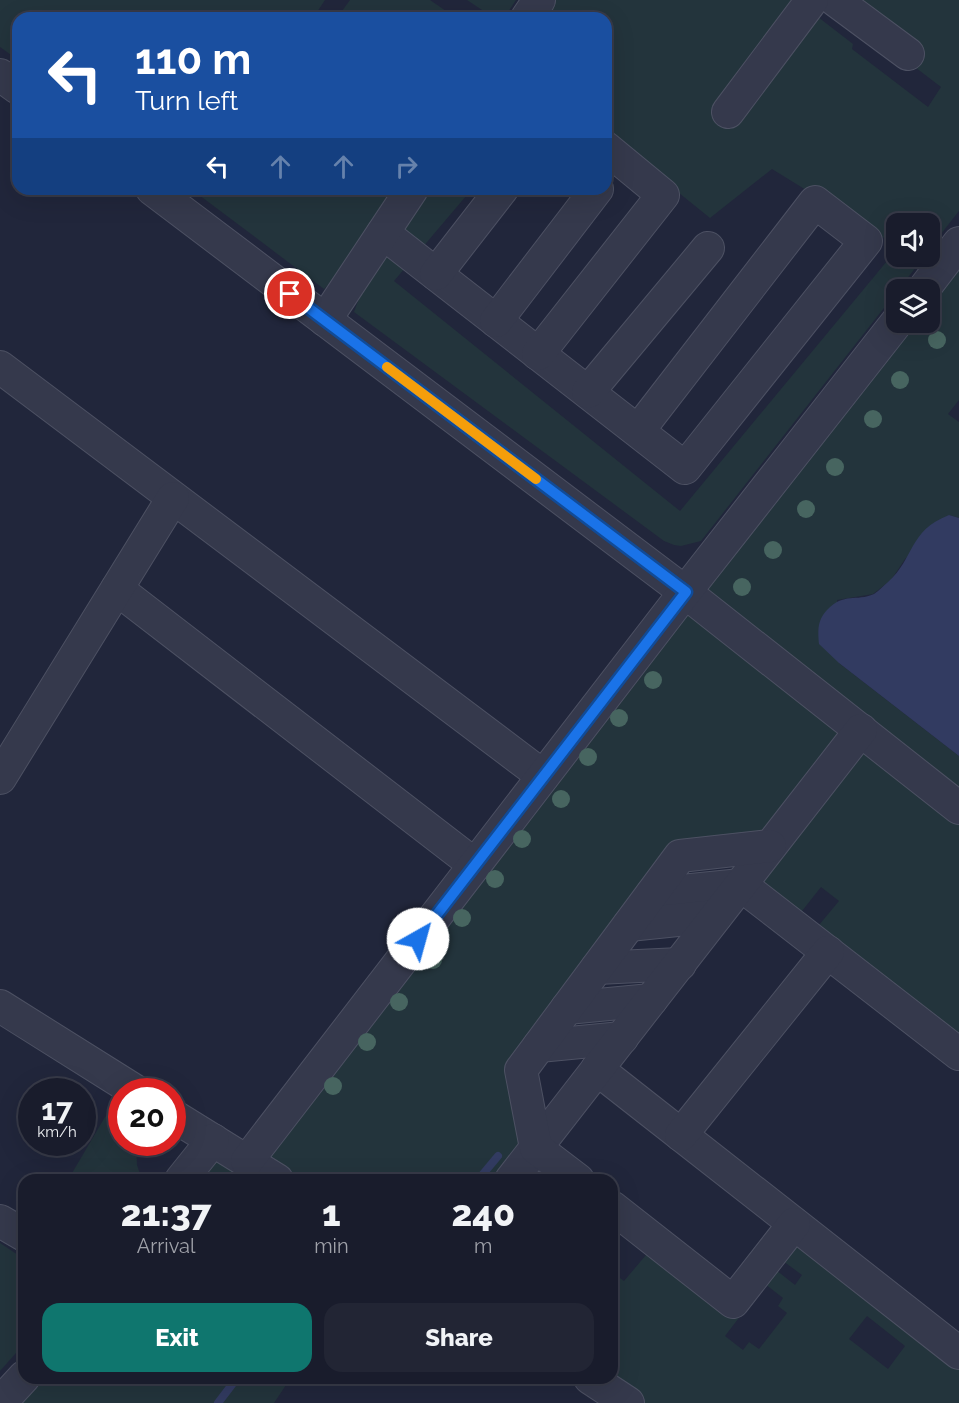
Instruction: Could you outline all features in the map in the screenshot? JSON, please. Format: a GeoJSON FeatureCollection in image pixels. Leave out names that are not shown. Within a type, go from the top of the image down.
{"type":"FeatureCollection","features":[{"type":"Feature","properties":{"kind":"lane"},"geometry":{"type":"LineString","coordinates":[[728,112],[812,0]]}},
{"type":"Feature","properties":{"kind":"lane"},"geometry":{"type":"LineString","coordinates":[[835,0],[908,54]]}},
{"type":"Feature","properties":{"kind":"lane"},"geometry":{"type":"LineString","coordinates":[[538,354],[663,195],[612,163]]}},
{"type":"Feature","properties":{"kind":"lane"},"geometry":{"type":"LineString","coordinates":[[160,195],[686,592],[959,808]]}},
{"type":"Feature","properties":{"kind":"lane"},"geometry":{"type":"LineString","coordinates":[[325,320],[408,195]]}},
{"type":"Feature","properties":{"kind":"lane"},"geometry":{"type":"LineString","coordinates":[[436,274],[497,195]]}},
{"type":"Feature","properties":{"kind":"lane"},"geometry":{"type":"LineString","coordinates":[[496,321],[592,195]]}},
{"type":"Feature","properties":{"kind":"lane"},"geometry":{"type":"LineString","coordinates":[[383,233],[685,468],[866,241],[815,202],[638,431]]}},
{"type":"Feature","properties":{"kind":"lane"},"geometry":{"type":"LineString","coordinates":[[931,279],[959,243]]}},
{"type":"Feature","properties":{"kind":"lane"},"geometry":{"type":"LineString","coordinates":[[588,392],[708,248]]}},
{"type":"Feature","properties":{"kind":"lane"},"geometry":{"type":"LineString","coordinates":[[247,1161],[888,333]]}},
{"type":"Feature","properties":{"kind":"lane"},"geometry":{"type":"LineString","coordinates":[[1,371],[543,776]]}},
{"type":"Feature","properties":{"kind":"lane"},"geometry":{"type":"LineString","coordinates":[[0,778],[173,498]]}},
{"type":"Feature","properties":{"kind":"lane"},"geometry":{"type":"LineString","coordinates":[[117,589],[475,865]]}},
{"type":"Feature","properties":{"kind":"lane"},"geometry":{"type":"LineString","coordinates":[[516,1174],[861,730]]}},
{"type":"Feature","properties":{"kind":"lane"},"geometry":{"type":"LineString","coordinates":[[570,1174],[536,1148],[521,1070],[680,856],[770,846]]}},
{"type":"Feature","properties":{"kind":"lane"},"geometry":{"type":"LineString","coordinates":[[652,894],[741,885],[959,1054]]}},
{"type":"Feature","properties":{"kind":"lane"},"geometry":{"type":"LineString","coordinates":[[629,925],[716,916]]}},
{"type":"Feature","properties":{"kind":"lane"},"geometry":{"type":"LineString","coordinates":[[681,1135],[828,952]]}},
{"type":"Feature","properties":{"kind":"lane"},"geometry":{"type":"LineString","coordinates":[[597,968],[680,964]]}},
{"type":"Feature","properties":{"kind":"lane"},"geometry":{"type":"LineString","coordinates":[[567,1008],[651,1000]]}},
{"type":"Feature","properties":{"kind":"lane"},"geometry":{"type":"LineString","coordinates":[[0,1006],[115,1078]]}},
{"type":"Feature","properties":{"kind":"lane"},"geometry":{"type":"LineString","coordinates":[[539,1046],[622,1038]]}},
{"type":"Feature","properties":{"kind":"lane"},"geometry":{"type":"LineString","coordinates":[[597,1069],[959,1353]]}},
{"type":"Feature","properties":{"kind":"lane"},"geometry":{"type":"LineString","coordinates":[[186,1124],[268,1174]]}},
{"type":"Feature","properties":{"kind":"lane"},"geometry":{"type":"LineString","coordinates":[[186,1174],[213,1140]]}},
{"type":"Feature","properties":{"kind":"lane"},"geometry":{"type":"LineString","coordinates":[[618,1212],[733,1302],[794,1224]]}},
{"type":"Feature","properties":{"kind":"lane"},"geometry":{"type":"LineString","coordinates":[[0,1221],[18,1232]]}},
{"type":"Feature","properties":{"kind":"lane"},"geometry":{"type":"LineString","coordinates":[[0,1403],[18,1384]]}},
{"type":"Feature","properties":{"kind":"lane"},"geometry":{"type":"LineString","coordinates":[[599,1384],[628,1403]]}},
{"type":"Feature","properties":{"kind":"shaded area"},"geometry":{"type":"Polygon","coordinates":[[[0,0],[325,0],[317,12],[12,12],[12,56],[0,47],[0,0]]]}},
{"type":"Feature","properties":{"kind":"shaded area"},"geometry":{"type":"Polygon","coordinates":[[[350,0],[430,0],[447,12],[341,12],[350,0]]]}},
{"type":"Feature","properties":{"kind":"shaded area"},"geometry":{"type":"Polygon","coordinates":[[[467,0],[516,0],[508,12],[485,12],[467,0]]]}},
{"type":"Feature","properties":{"kind":"shaded area"},"geometry":{"type":"Polygon","coordinates":[[[555,0],[796,0],[853,44],[852,49],[928,107],[941,87],[827,0],[959,0],[959,211],[940,235],[940,213],[886,213],[886,239],[772,169],[710,218],[612,139],[612,12],[547,12],[555,0]]]}},
{"type":"Feature","properties":{"kind":"shaded area"},"geometry":{"type":"Polygon","coordinates":[[[199,195],[388,195],[336,277],[324,289],[199,195]]]}},
{"type":"Feature","properties":{"kind":"shaded area"},"geometry":{"type":"Polygon","coordinates":[[[425,195],[467,195],[394,281],[680,511],[886,262],[886,267],[916,267],[907,279],[886,279],[886,305],[701,541],[681,546],[664,541],[354,312],[377,265],[425,195]]]}},
{"type":"Feature","properties":{"kind":"shaded area"},"geometry":{"type":"Polygon","coordinates":[[[959,243],[959,400],[948,414],[959,422],[959,518],[949,515],[905,559],[891,580],[873,594],[837,600],[839,663],[959,756],[959,1054],[741,885],[770,847],[680,856],[521,1070],[536,1148],[570,1174],[186,1174],[213,1140],[246,1161],[888,333],[940,333],[940,279],[937,279],[959,243]],[[821,887],[802,911],[819,925],[839,901],[821,887]]]}},
{"type":"Feature","properties":{"kind":"shaded area"},"geometry":{"type":"Polygon","coordinates":[[[108,1115],[108,1156],[137,1156],[140,1174],[72,1174],[82,1156],[96,1156],[96,1132],[108,1115]]]}},
{"type":"Feature","properties":{"kind":"shaded area"},"geometry":{"type":"Polygon","coordinates":[[[794,1224],[959,1353],[959,1403],[628,1403],[616,1384],[618,1384],[618,1276],[624,1281],[657,1242],[733,1302],[794,1224]],[[783,1261],[776,1270],[795,1285],[802,1275],[783,1261]],[[765,1284],[725,1336],[743,1350],[749,1342],[759,1349],[787,1313],[778,1306],[783,1298],[765,1284]],[[867,1316],[849,1339],[888,1369],[905,1346],[867,1316]]]}},
{"type":"Feature","properties":{"kind":"shaded area"},"geometry":{"type":"Polygon","coordinates":[[[0,1243],[18,1255],[18,1351],[0,1371],[0,1243]]]}},
{"type":"Feature","properties":{"kind":"shaded area"},"geometry":{"type":"Polygon","coordinates":[[[18,1384],[287,1384],[274,1403],[0,1403],[18,1384]]]}},
{"type":"Feature","properties":{"kind":"water"},"geometry":{"type":"Polygon","coordinates":[[[949,515],[959,518],[959,756],[839,663],[819,644],[818,634],[824,614],[833,604],[845,599],[876,593],[897,573],[926,529],[949,515]]]}},
{"type":"Feature","properties":{"kind":"waterway"},"geometry":{"type":"LineString","coordinates":[[483,1174],[498,1156]]}},
{"type":"Feature","properties":{"kind":"waterway"},"geometry":{"type":"LineString","coordinates":[[218,1403],[232,1384]]}},
{"type":"Feature","properties":{"kind":"slow traffic"},"geometry":{"type":"LineString","coordinates":[[387,367],[536,479]]}},
{"type":"Feature","properties":{"kind":"route"},"geometry":{"type":"LineString","coordinates":[[290,294],[686,592],[418,939]]}}]}
